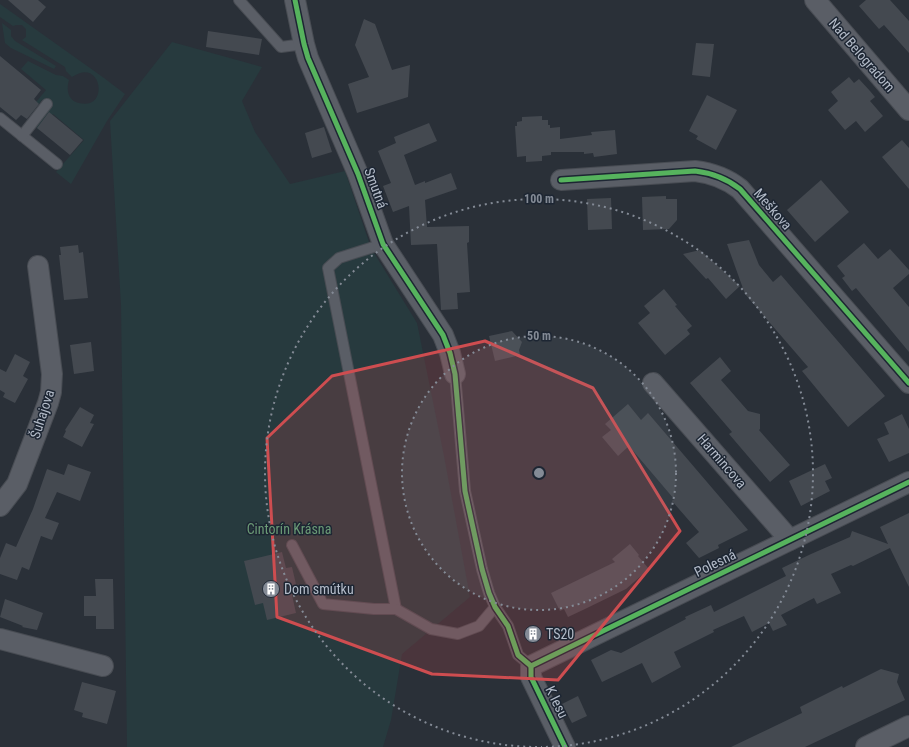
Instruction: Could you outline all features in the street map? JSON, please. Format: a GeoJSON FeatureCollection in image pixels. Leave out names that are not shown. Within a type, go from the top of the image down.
{"type":"FeatureCollection","features":[{"type":"Feature","properties":{"kind":"street","name":"Smutná"},"geometry":{"type":"LineString","coordinates":[[296,0],[308,58],[358,174],[383,244],[443,335],[450,353],[455,374]]}},
{"type":"Feature","properties":{"kind":"street","name":"Nad Belogradom"},"geometry":{"type":"LineString","coordinates":[[815,0],[909,110]]}},
{"type":"Feature","properties":{"kind":"street","name":"Meškova"},"geometry":{"type":"LineString","coordinates":[[561,180],[695,171],[714,174],[730,181],[740,189],[909,383]]}},
{"type":"Feature","properties":{"kind":"street","name":"Šuhajova"},"geometry":{"type":"LineString","coordinates":[[0,506],[16,484],[51,392],[52,374],[38,266]]}},
{"type":"Feature","properties":{"kind":"street","name":"Harmincova"},"geometry":{"type":"LineString","coordinates":[[653,383],[790,540]]}},
{"type":"Feature","properties":{"kind":"street","name":"Polesná"},"geometry":{"type":"LineString","coordinates":[[531,666],[909,482]]}},
{"type":"Feature","properties":{"kind":"street"},"geometry":{"type":"LineString","coordinates":[[0,639],[103,666]]}},
{"type":"Feature","properties":{"kind":"street","name":"K lesu"},"geometry":{"type":"LineString","coordinates":[[531,666],[531,677],[565,747]]}},
{"type":"Feature","properties":{"kind":"street"},"geometry":{"type":"LineString","coordinates":[[866,747],[909,726]]}},
{"type":"Feature","properties":{"kind":"lane"},"geometry":{"type":"LineString","coordinates":[[239,0],[281,47],[304,44]]}},
{"type":"Feature","properties":{"kind":"lane"},"geometry":{"type":"LineString","coordinates":[[22,136],[47,104]]}},
{"type":"Feature","properties":{"kind":"lane"},"geometry":{"type":"LineString","coordinates":[[0,118],[57,164]]}},
{"type":"Feature","properties":{"kind":"lane"},"geometry":{"type":"LineString","coordinates":[[383,244],[339,258],[328,268],[396,609]]}},
{"type":"Feature","properties":{"kind":"lane"},"geometry":{"type":"LineString","coordinates":[[455,374],[465,491],[482,569],[489,593],[495,607],[508,626],[518,655],[531,666]]}},
{"type":"Feature","properties":{"kind":"lane"},"geometry":{"type":"LineString","coordinates":[[292,545],[323,604],[374,609],[396,609],[432,629],[458,634],[479,626],[495,607]]}},
{"type":"Feature","properties":{"kind":"highlighted area"},"geometry":{"type":"Polygon","coordinates":[[[485,341],[593,388],[680,531],[558,680],[432,674],[277,617],[267,438],[332,376],[485,341]]]}},
{"type":"Feature","properties":{"kind":"green space"},"geometry":{"type":"Polygon","coordinates":[[[0,4],[125,94],[107,121],[71,184],[56,172],[84,140],[53,114],[39,130],[36,127],[51,107],[42,100],[30,115],[27,113],[46,90],[21,69],[28,61],[56,75],[63,76],[69,80],[68,91],[70,97],[75,102],[79,103],[89,103],[95,99],[98,93],[96,78],[90,73],[82,72],[72,77],[66,71],[65,67],[22,40],[26,37],[26,29],[22,25],[13,26],[0,17],[0,4]]]}},
{"type":"Feature","properties":{"kind":"green space"},"geometry":{"type":"Polygon","coordinates":[[[2,23],[11,30],[11,36],[15,41],[56,66],[54,69],[11,48],[5,43],[2,23]]]}},
{"type":"Feature","properties":{"kind":"green space","name":"Cintorín Krásna"},"geometry":{"type":"Polygon","coordinates":[[[172,42],[262,67],[242,101],[255,132],[290,184],[345,171],[371,248],[417,323],[444,456],[470,597],[402,654],[391,720],[383,747],[127,747],[121,305],[110,121],[172,42]]]}},
{"type":"Feature","properties":{"kind":"building"},"geometry":{"type":"Polygon","coordinates":[[[8,0],[38,0],[46,7],[33,22],[8,0]]]}},
{"type":"Feature","properties":{"kind":"building"},"geometry":{"type":"Polygon","coordinates":[[[866,0],[890,0],[909,21],[909,53],[884,25],[879,29],[859,6],[866,0]]]}},
{"type":"Feature","properties":{"kind":"building"},"geometry":{"type":"Polygon","coordinates":[[[364,19],[375,24],[392,70],[410,65],[408,97],[357,113],[348,84],[369,77],[355,45],[364,19]]]}},
{"type":"Feature","properties":{"kind":"building"},"geometry":{"type":"Polygon","coordinates":[[[208,31],[262,39],[259,55],[206,47],[208,31]]]}},
{"type":"Feature","properties":{"kind":"building"},"geometry":{"type":"Polygon","coordinates":[[[696,43],[714,44],[710,77],[692,75],[696,43]]]}},
{"type":"Feature","properties":{"kind":"building"},"geometry":{"type":"Polygon","coordinates":[[[0,56],[41,90],[34,99],[39,104],[27,119],[21,115],[16,120],[0,107],[0,56]]]}},
{"type":"Feature","properties":{"kind":"building"},"geometry":{"type":"Polygon","coordinates":[[[849,77],[854,83],[859,79],[870,91],[875,97],[870,101],[883,116],[865,132],[856,121],[845,130],[828,110],[838,101],[831,92],[849,77]]]}},
{"type":"Feature","properties":{"kind":"building"},"geometry":{"type":"Polygon","coordinates":[[[707,95],[737,110],[716,150],[696,139],[698,136],[689,131],[707,95]]]}},
{"type":"Feature","properties":{"kind":"building"},"geometry":{"type":"Polygon","coordinates":[[[49,112],[83,140],[70,155],[37,128],[49,112]]]}},
{"type":"Feature","properties":{"kind":"building"},"geometry":{"type":"Polygon","coordinates":[[[542,116],[542,120],[548,120],[548,125],[550,125],[550,128],[560,127],[560,139],[592,135],[591,132],[615,130],[617,154],[594,157],[593,153],[584,154],[584,152],[551,152],[551,155],[542,156],[542,161],[526,162],[526,156],[517,157],[515,126],[517,126],[517,122],[522,121],[522,117],[542,116]]]}},
{"type":"Feature","properties":{"kind":"building"},"geometry":{"type":"Polygon","coordinates":[[[429,123],[437,141],[404,155],[415,185],[425,181],[425,183],[451,173],[457,189],[425,200],[427,227],[469,226],[469,242],[467,243],[470,292],[457,293],[458,309],[441,310],[437,244],[411,245],[409,206],[393,212],[383,186],[391,183],[378,151],[396,143],[394,137],[429,123]]]}},
{"type":"Feature","properties":{"kind":"building"},"geometry":{"type":"Polygon","coordinates":[[[324,127],[332,152],[312,158],[305,133],[324,127]]]}},
{"type":"Feature","properties":{"kind":"building"},"geometry":{"type":"Polygon","coordinates":[[[902,140],[909,148],[909,189],[882,157],[902,140]]]}},
{"type":"Feature","properties":{"kind":"building"},"geometry":{"type":"Polygon","coordinates":[[[821,180],[849,212],[815,242],[787,210],[821,180]]]}},
{"type":"Feature","properties":{"kind":"building"},"geometry":{"type":"Polygon","coordinates":[[[666,196],[666,199],[677,199],[677,220],[669,229],[643,230],[642,197],[666,196]]]}},
{"type":"Feature","properties":{"kind":"building"},"geometry":{"type":"Polygon","coordinates":[[[611,198],[612,229],[588,230],[587,199],[611,198]]]}},
{"type":"Feature","properties":{"kind":"building"},"geometry":{"type":"Polygon","coordinates":[[[749,240],[759,265],[773,282],[781,275],[885,396],[848,427],[802,371],[808,367],[745,294],[727,244],[749,240]]]}},
{"type":"Feature","properties":{"kind":"building"},"geometry":{"type":"Polygon","coordinates":[[[864,243],[878,259],[890,249],[909,270],[909,274],[893,288],[909,307],[909,352],[856,288],[852,291],[842,278],[845,276],[837,266],[864,243]]]}},
{"type":"Feature","properties":{"kind":"building"},"geometry":{"type":"Polygon","coordinates":[[[78,245],[79,253],[83,252],[88,298],[64,300],[59,255],[61,255],[60,247],[78,245]]]}},
{"type":"Feature","properties":{"kind":"building"},"geometry":{"type":"Polygon","coordinates":[[[700,250],[740,286],[726,299],[708,278],[706,279],[683,254],[700,250]]]}},
{"type":"Feature","properties":{"kind":"building"},"geometry":{"type":"Polygon","coordinates":[[[664,289],[677,305],[675,306],[692,326],[687,330],[690,334],[665,355],[638,323],[650,313],[644,306],[664,289]]]}},
{"type":"Feature","properties":{"kind":"building"},"geometry":{"type":"Polygon","coordinates":[[[512,331],[522,342],[519,350],[520,355],[495,361],[489,336],[512,331]]]}},
{"type":"Feature","properties":{"kind":"building"},"geometry":{"type":"Polygon","coordinates":[[[91,342],[94,371],[74,374],[70,345],[91,342]]]}},
{"type":"Feature","properties":{"kind":"building"},"geometry":{"type":"Polygon","coordinates":[[[15,354],[30,362],[23,376],[28,379],[15,403],[3,397],[5,393],[0,390],[0,369],[6,372],[15,354]]]}},
{"type":"Feature","properties":{"kind":"building"},"geometry":{"type":"Polygon","coordinates":[[[720,357],[731,371],[721,380],[748,411],[760,414],[759,430],[790,465],[770,482],[729,434],[732,432],[690,383],[720,357]]]}},
{"type":"Feature","properties":{"kind":"building"},"geometry":{"type":"Polygon","coordinates":[[[628,404],[641,420],[648,413],[748,530],[718,545],[719,548],[699,558],[686,543],[699,532],[672,501],[674,499],[629,446],[618,456],[602,437],[611,430],[605,424],[628,404]]]}},
{"type":"Feature","properties":{"kind":"building"},"geometry":{"type":"Polygon","coordinates":[[[80,407],[94,415],[90,423],[94,424],[82,447],[63,437],[66,431],[65,430],[80,407]]]}},
{"type":"Feature","properties":{"kind":"building"},"geometry":{"type":"Polygon","coordinates":[[[902,414],[909,429],[909,453],[889,462],[877,439],[889,434],[884,423],[902,414]]]}},
{"type":"Feature","properties":{"kind":"building"},"geometry":{"type":"Polygon","coordinates":[[[68,464],[91,472],[80,501],[57,492],[45,518],[59,523],[52,540],[41,536],[29,570],[22,567],[17,580],[0,574],[0,558],[6,543],[16,547],[33,509],[47,469],[64,475],[68,464]]]}},
{"type":"Feature","properties":{"kind":"building"},"geometry":{"type":"Polygon","coordinates":[[[825,464],[832,478],[825,481],[830,491],[801,506],[789,481],[825,464]]]}},
{"type":"Feature","properties":{"kind":"building"},"geometry":{"type":"Polygon","coordinates":[[[909,513],[909,587],[890,548],[853,566],[851,565],[831,574],[841,593],[817,604],[814,598],[781,615],[787,625],[773,631],[769,623],[752,632],[744,616],[713,630],[714,632],[674,652],[681,667],[652,683],[642,663],[602,682],[591,660],[611,650],[621,653],[686,619],[685,617],[711,605],[714,612],[786,576],[782,568],[850,537],[852,531],[888,544],[880,527],[909,513]]]}},
{"type":"Feature","properties":{"kind":"building"},"geometry":{"type":"Polygon","coordinates":[[[630,544],[649,569],[626,589],[585,609],[568,617],[564,609],[560,611],[551,593],[615,562],[612,559],[630,544]]]}},
{"type":"Feature","properties":{"kind":"building","name":"Dom smútku"},"geometry":{"type":"Polygon","coordinates":[[[282,552],[286,568],[292,567],[298,593],[292,595],[296,613],[267,620],[263,603],[255,605],[244,561],[282,552]]]}},
{"type":"Feature","properties":{"kind":"building"},"geometry":{"type":"Polygon","coordinates":[[[95,579],[113,579],[114,629],[96,629],[96,616],[84,616],[84,596],[96,596],[95,579]]]}},
{"type":"Feature","properties":{"kind":"building"},"geometry":{"type":"Polygon","coordinates":[[[5,599],[43,613],[37,630],[22,627],[23,626],[0,617],[5,599]]]}},
{"type":"Feature","properties":{"kind":"building"},"geometry":{"type":"Polygon","coordinates":[[[881,669],[899,674],[897,682],[905,700],[805,747],[731,747],[802,713],[800,707],[881,669]]]}},
{"type":"Feature","properties":{"kind":"building"},"geometry":{"type":"Polygon","coordinates":[[[82,682],[116,691],[107,724],[82,717],[83,713],[74,710],[82,682]]]}},
{"type":"Feature","properties":{"kind":"building"},"geometry":{"type":"Polygon","coordinates":[[[578,696],[587,716],[572,723],[562,704],[578,696]]]}},
{"type":"Feature","properties":{"kind":"cycle path"},"geometry":{"type":"LineString","coordinates":[[295,0],[308,58],[358,174],[383,244],[443,335],[450,353],[455,374],[465,491],[482,569],[489,593],[495,607],[508,626],[518,655],[531,666]]}},
{"type":"Feature","properties":{"kind":"cycle path"},"geometry":{"type":"LineString","coordinates":[[561,180],[695,171],[707,173],[724,179],[740,189],[909,383]]}},
{"type":"Feature","properties":{"kind":"cycle path"},"geometry":{"type":"LineString","coordinates":[[531,666],[909,482]]}},
{"type":"Feature","properties":{"kind":"cycle path"},"geometry":{"type":"LineString","coordinates":[[531,666],[531,677],[565,747]]}},
{"type":"Feature","properties":{"kind":"place","name":"Dom smútku"},"geometry":{"type":"Point","coordinates":[271,589]}},
{"type":"Feature","properties":{"kind":"place","name":"TS20"},"geometry":{"type":"Point","coordinates":[533,634]}}]}
